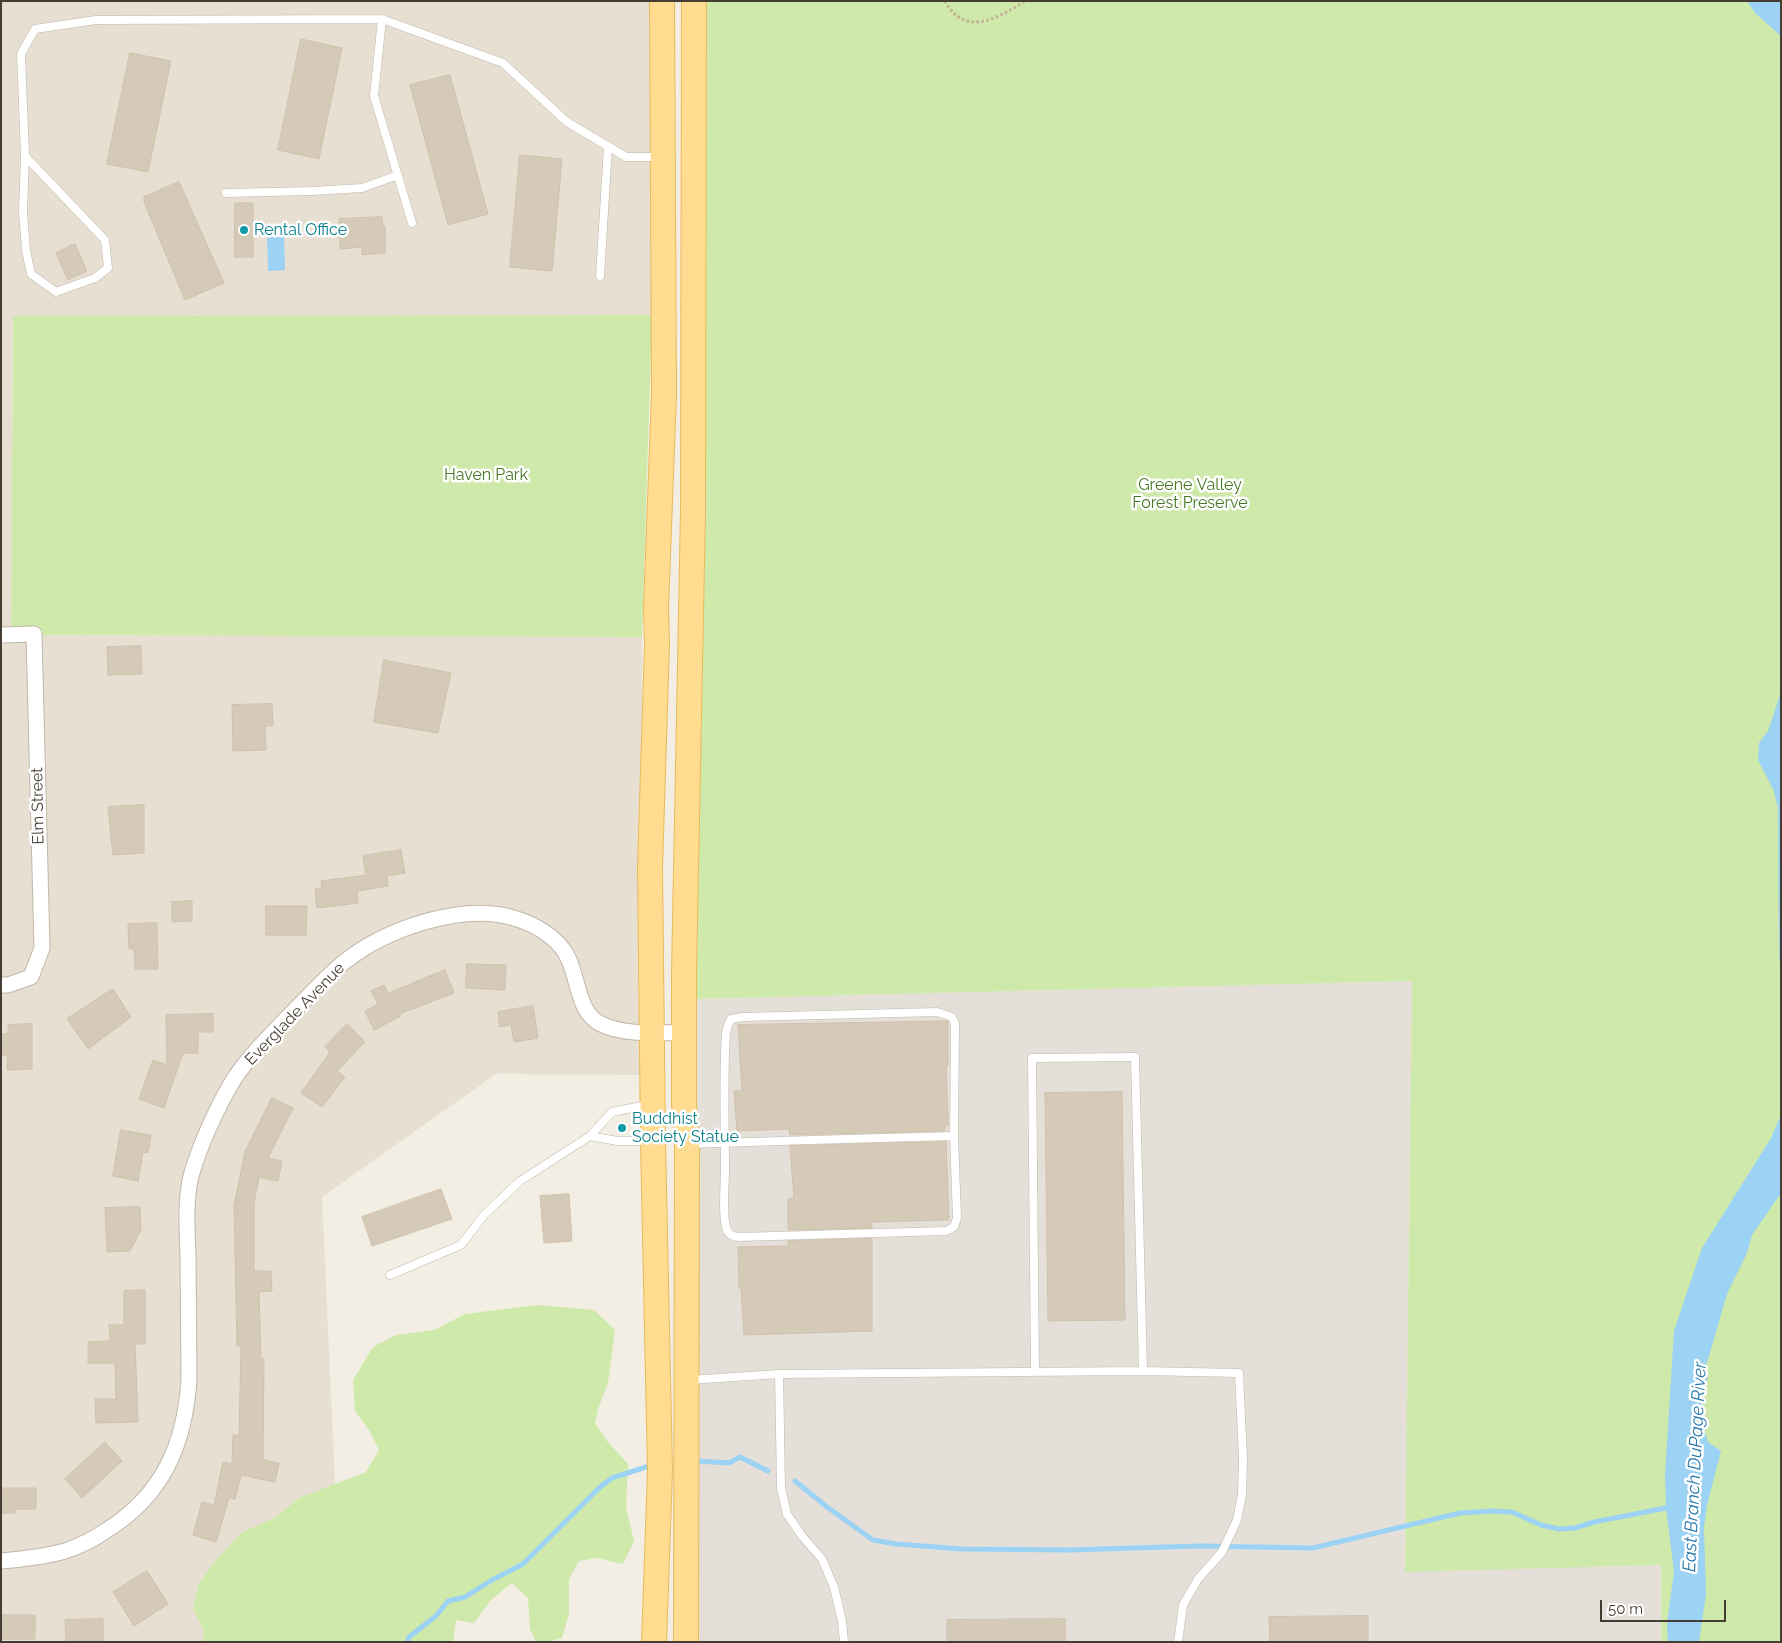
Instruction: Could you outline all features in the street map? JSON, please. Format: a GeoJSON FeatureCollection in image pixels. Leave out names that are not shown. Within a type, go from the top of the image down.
{"type":"FeatureCollection","features":[{"type":"Feature","properties":{"kind":"main road"},"geometry":{"type":"LineString","coordinates":[[654,1642],[660,1471],[652,1103],[650,868],[656,683],[656,608],[664,394],[662,1]]}},
{"type":"Feature","properties":{"kind":"main road"},"geometry":{"type":"LineString","coordinates":[[686,1642],[687,1144],[684,1105],[684,1033],[693,511],[694,1]]}},
{"type":"Feature","properties":{"kind":"street","name":"Elm Street"},"geometry":{"type":"LineString","coordinates":[[1,635],[34,634],[42,948],[31,977],[8,985],[1,985]]}},
{"type":"Feature","properties":{"kind":"street","name":"Everglade Avenue"},"geometry":{"type":"LineString","coordinates":[[1,1561],[49,1555],[97,1537],[121,1522],[140,1506],[171,1461],[184,1426],[190,1379],[187,1208],[191,1177],[196,1162],[214,1118],[234,1078],[258,1048],[344,962],[370,944],[401,930],[434,920],[463,914],[489,913],[507,916],[542,930],[558,942],[567,955],[574,971],[583,1003],[589,1014],[599,1023],[618,1030],[684,1033]]}},
{"type":"Feature","properties":{"kind":"lane"},"geometry":{"type":"LineString","coordinates":[[25,156],[105,240],[108,268],[94,278],[56,292],[31,274],[26,250],[23,212],[25,156],[21,54],[35,29],[96,20],[382,19],[503,63],[568,122],[626,157],[663,158]]}},
{"type":"Feature","properties":{"kind":"lane"},"geometry":{"type":"LineString","coordinates":[[382,19],[374,96],[412,223]]}},
{"type":"Feature","properties":{"kind":"lane"},"geometry":{"type":"LineString","coordinates":[[600,276],[608,146]]}},
{"type":"Feature","properties":{"kind":"lane"},"geometry":{"type":"LineString","coordinates":[[226,193],[362,188],[398,175]]}},
{"type":"Feature","properties":{"kind":"lane"},"geometry":{"type":"LineString","coordinates":[[937,1012],[946,1014],[952,1017],[955,1024],[954,1136],[957,1218],[954,1227],[946,1231],[733,1237],[728,1232],[726,1226],[726,1031],[732,1019],[743,1017],[937,1012]]}},
{"type":"Feature","properties":{"kind":"lane"},"geometry":{"type":"LineString","coordinates":[[1035,1372],[1032,1058],[1135,1057],[1143,1371]]}},
{"type":"Feature","properties":{"kind":"lane"},"geometry":{"type":"LineString","coordinates":[[390,1275],[461,1245],[484,1215],[520,1182],[590,1136],[612,1112],[652,1103]]}},
{"type":"Feature","properties":{"kind":"lane"},"geometry":{"type":"LineString","coordinates":[[590,1136],[617,1140],[653,1141]]}},
{"type":"Feature","properties":{"kind":"lane"},"geometry":{"type":"LineString","coordinates":[[687,1144],[954,1136]]}},
{"type":"Feature","properties":{"kind":"lane"},"geometry":{"type":"LineString","coordinates":[[687,1380],[779,1374],[1143,1371],[1239,1373],[1243,1458],[1242,1495],[1236,1520],[1222,1552],[1198,1579],[1182,1605],[1178,1642]]}},
{"type":"Feature","properties":{"kind":"lane"},"geometry":{"type":"LineString","coordinates":[[779,1374],[782,1488],[787,1514],[802,1536],[822,1559],[834,1587],[842,1621],[844,1642]]}},
{"type":"Feature","properties":{"kind":"path"},"geometry":{"type":"LineString","coordinates":[[945,1],[956,16],[976,23],[992,19],[1025,1]]}},
{"type":"Feature","properties":{"kind":"shaded area"},"geometry":{"type":"Polygon","coordinates":[[[1,1],[652,1],[652,315],[13,316],[11,635],[642,637],[643,1075],[496,1074],[322,1197],[335,1485],[299,1498],[276,1517],[241,1533],[193,1609],[204,1631],[202,1642],[1,1642],[1,1]]]}},
{"type":"Feature","properties":{"kind":"shaded area"},"geometry":{"type":"Polygon","coordinates":[[[1412,981],[1405,1571],[1662,1565],[1661,1642],[694,1642],[696,999],[1412,981]]]}},
{"type":"Feature","properties":{"kind":"green space","name":"Greene Valley Forest Preserve"},"geometry":{"type":"Polygon","coordinates":[[[698,1],[1781,1],[1781,1642],[1661,1642],[1661,1565],[1405,1572],[1412,981],[696,999],[698,1]]]}},
{"type":"Feature","properties":{"kind":"green space","name":"Haven Park"},"geometry":{"type":"Polygon","coordinates":[[[652,315],[642,637],[11,635],[13,316],[652,315]]]}},
{"type":"Feature","properties":{"kind":"green space"},"geometry":{"type":"Polygon","coordinates":[[[537,1305],[594,1310],[615,1330],[608,1383],[595,1423],[607,1441],[628,1464],[626,1507],[634,1541],[623,1564],[597,1558],[579,1561],[569,1579],[569,1614],[562,1638],[547,1642],[536,1642],[530,1629],[528,1598],[512,1583],[491,1600],[474,1623],[456,1620],[453,1642],[202,1642],[204,1631],[193,1609],[198,1585],[216,1560],[241,1533],[276,1517],[299,1498],[366,1472],[379,1450],[369,1430],[355,1411],[353,1380],[373,1347],[396,1335],[434,1330],[465,1314],[537,1305]]]}},
{"type":"Feature","properties":{"kind":"water"},"geometry":{"type":"Polygon","coordinates":[[[1747,1],[1781,1],[1781,36],[1755,13],[1747,1]]]}},
{"type":"Feature","properties":{"kind":"water"},"geometry":{"type":"Polygon","coordinates":[[[284,232],[285,270],[268,271],[267,233],[284,232]]]}},
{"type":"Feature","properties":{"kind":"water"},"geometry":{"type":"Polygon","coordinates":[[[1781,686],[1781,973],[1779,955],[1778,808],[1774,791],[1758,760],[1759,743],[1768,731],[1781,686]]]}},
{"type":"Feature","properties":{"kind":"water","name":"East Branch DuPage River"},"geometry":{"type":"Polygon","coordinates":[[[1781,1115],[1781,1193],[1752,1235],[1747,1253],[1727,1294],[1704,1373],[1708,1378],[1704,1389],[1701,1419],[1708,1442],[1721,1451],[1707,1505],[1704,1527],[1706,1594],[1699,1642],[1668,1642],[1667,1624],[1674,1571],[1666,1508],[1665,1474],[1674,1331],[1702,1248],[1771,1138],[1781,1115]]]}},
{"type":"Feature","properties":{"kind":"building"},"geometry":{"type":"Polygon","coordinates":[[[301,39],[342,48],[319,159],[278,150],[301,39]]]}},
{"type":"Feature","properties":{"kind":"building"},"geometry":{"type":"Polygon","coordinates":[[[130,53],[171,61],[148,172],[107,164],[130,53]]]}},
{"type":"Feature","properties":{"kind":"building"},"geometry":{"type":"Polygon","coordinates":[[[450,75],[488,214],[448,225],[410,85],[450,75]]]}},
{"type":"Feature","properties":{"kind":"building"},"geometry":{"type":"Polygon","coordinates":[[[520,155],[562,159],[552,271],[510,267],[520,155]]]}},
{"type":"Feature","properties":{"kind":"building"},"geometry":{"type":"Polygon","coordinates":[[[179,182],[224,283],[185,300],[144,202],[144,197],[179,182]]]}},
{"type":"Feature","properties":{"kind":"building","name":"Rental Office"},"geometry":{"type":"Polygon","coordinates":[[[235,203],[253,203],[253,257],[235,257],[235,203]]]}},
{"type":"Feature","properties":{"kind":"building"},"geometry":{"type":"Polygon","coordinates":[[[382,217],[383,226],[385,226],[385,253],[362,255],[362,247],[340,249],[339,219],[382,217]]]}},
{"type":"Feature","properties":{"kind":"building"},"geometry":{"type":"Polygon","coordinates":[[[75,244],[87,271],[68,280],[56,253],[75,244]]]}},
{"type":"Feature","properties":{"kind":"building"},"geometry":{"type":"Polygon","coordinates":[[[141,646],[142,674],[108,675],[107,647],[141,646]]]}},
{"type":"Feature","properties":{"kind":"building"},"geometry":{"type":"Polygon","coordinates":[[[384,660],[451,673],[438,733],[374,722],[384,660]]]}},
{"type":"Feature","properties":{"kind":"building"},"geometry":{"type":"Polygon","coordinates":[[[272,704],[273,726],[265,726],[266,750],[233,751],[232,705],[272,704]]]}},
{"type":"Feature","properties":{"kind":"building"},"geometry":{"type":"Polygon","coordinates":[[[144,805],[144,853],[113,855],[108,807],[144,805]]]}},
{"type":"Feature","properties":{"kind":"building"},"geometry":{"type":"Polygon","coordinates":[[[401,850],[405,873],[387,876],[388,886],[357,891],[358,903],[317,908],[315,889],[322,888],[321,881],[366,875],[363,856],[401,850]]]}},
{"type":"Feature","properties":{"kind":"building"},"geometry":{"type":"Polygon","coordinates":[[[192,901],[192,921],[172,922],[172,902],[192,901]]]}},
{"type":"Feature","properties":{"kind":"building"},"geometry":{"type":"Polygon","coordinates":[[[266,906],[307,906],[306,935],[266,935],[266,906]]]}},
{"type":"Feature","properties":{"kind":"building"},"geometry":{"type":"Polygon","coordinates":[[[157,923],[158,969],[135,969],[134,949],[129,949],[128,924],[157,923]]]}},
{"type":"Feature","properties":{"kind":"building"},"geometry":{"type":"Polygon","coordinates":[[[467,964],[506,965],[505,990],[466,988],[467,964]]]}},
{"type":"Feature","properties":{"kind":"building"},"geometry":{"type":"Polygon","coordinates":[[[445,970],[454,993],[399,1014],[401,1016],[374,1030],[365,1011],[378,1004],[371,991],[384,985],[388,993],[445,970]]]}},
{"type":"Feature","properties":{"kind":"building"},"geometry":{"type":"Polygon","coordinates":[[[113,989],[131,1017],[88,1049],[67,1019],[113,989]]]}},
{"type":"Feature","properties":{"kind":"building"},"geometry":{"type":"Polygon","coordinates":[[[533,1006],[538,1038],[514,1042],[511,1025],[500,1027],[498,1012],[533,1006]]]}},
{"type":"Feature","properties":{"kind":"building"},"geometry":{"type":"Polygon","coordinates":[[[213,1014],[213,1032],[198,1032],[198,1053],[183,1053],[164,1108],[139,1099],[153,1060],[167,1065],[166,1015],[213,1014]]]}},
{"type":"Feature","properties":{"kind":"building"},"geometry":{"type":"Polygon","coordinates":[[[948,1021],[948,1066],[946,1066],[948,1125],[945,1125],[945,1131],[790,1135],[789,1129],[737,1131],[734,1091],[742,1091],[738,1025],[948,1021]]]}},
{"type":"Feature","properties":{"kind":"building"},"geometry":{"type":"Polygon","coordinates":[[[32,1024],[32,1069],[7,1070],[8,1056],[1,1055],[1,1034],[8,1034],[8,1025],[32,1024]]]}},
{"type":"Feature","properties":{"kind":"building"},"geometry":{"type":"Polygon","coordinates":[[[347,1024],[365,1042],[337,1071],[345,1077],[322,1107],[301,1093],[330,1052],[325,1047],[347,1024]]]}},
{"type":"Feature","properties":{"kind":"building"},"geometry":{"type":"Polygon","coordinates":[[[1122,1092],[1125,1320],[1048,1321],[1045,1093],[1122,1092]]]}},
{"type":"Feature","properties":{"kind":"building"},"geometry":{"type":"Polygon","coordinates":[[[272,1098],[293,1108],[268,1158],[282,1161],[278,1181],[259,1177],[254,1203],[254,1271],[271,1271],[272,1291],[259,1292],[261,1359],[264,1359],[263,1460],[279,1463],[275,1482],[241,1475],[235,1499],[229,1498],[216,1542],[193,1535],[202,1502],[214,1505],[223,1462],[232,1464],[233,1435],[239,1435],[241,1346],[237,1346],[234,1205],[245,1152],[272,1098]]]}},
{"type":"Feature","properties":{"kind":"building"},"geometry":{"type":"Polygon","coordinates":[[[121,1130],[151,1135],[148,1153],[143,1152],[138,1181],[113,1176],[121,1130]]]}},
{"type":"Feature","properties":{"kind":"building"},"geometry":{"type":"Polygon","coordinates":[[[946,1142],[949,1220],[872,1222],[872,1228],[788,1230],[788,1199],[794,1198],[790,1146],[946,1142]]]}},
{"type":"Feature","properties":{"kind":"building"},"geometry":{"type":"Polygon","coordinates":[[[441,1189],[452,1219],[372,1246],[362,1217],[441,1189]]]}},
{"type":"Feature","properties":{"kind":"building"},"geometry":{"type":"Polygon","coordinates":[[[569,1194],[572,1241],[544,1243],[540,1196],[569,1194]]]}},
{"type":"Feature","properties":{"kind":"building"},"geometry":{"type":"Polygon","coordinates":[[[140,1207],[141,1230],[130,1251],[107,1252],[105,1208],[140,1207]]]}},
{"type":"Feature","properties":{"kind":"building"},"geometry":{"type":"Polygon","coordinates":[[[872,1239],[872,1331],[744,1335],[741,1288],[739,1288],[738,1247],[788,1246],[788,1241],[872,1239]]]}},
{"type":"Feature","properties":{"kind":"building"},"geometry":{"type":"Polygon","coordinates":[[[145,1290],[145,1344],[135,1344],[138,1422],[96,1423],[95,1399],[116,1399],[115,1363],[88,1363],[88,1342],[110,1341],[109,1325],[124,1325],[124,1291],[145,1290]]]}},
{"type":"Feature","properties":{"kind":"building"},"geometry":{"type":"Polygon","coordinates":[[[105,1442],[122,1461],[82,1498],[65,1479],[105,1442]]]}},
{"type":"Feature","properties":{"kind":"building"},"geometry":{"type":"Polygon","coordinates":[[[1,1488],[36,1488],[36,1509],[15,1509],[15,1513],[1,1513],[1,1488]]]}},
{"type":"Feature","properties":{"kind":"building"},"geometry":{"type":"Polygon","coordinates":[[[147,1571],[168,1604],[134,1626],[113,1592],[147,1571]]]}},
{"type":"Feature","properties":{"kind":"building"},"geometry":{"type":"Polygon","coordinates":[[[1,1615],[35,1615],[35,1639],[1,1639],[1,1615]]]}},
{"type":"Feature","properties":{"kind":"building"},"geometry":{"type":"Polygon","coordinates":[[[1368,1616],[1368,1642],[1270,1642],[1269,1617],[1368,1616]]]}},
{"type":"Feature","properties":{"kind":"building"},"geometry":{"type":"Polygon","coordinates":[[[103,1619],[103,1642],[66,1642],[65,1620],[103,1619]]]}},
{"type":"Feature","properties":{"kind":"building"},"geometry":{"type":"Polygon","coordinates":[[[1065,1619],[1065,1642],[947,1642],[947,1620],[1065,1619]]]}},
{"type":"Feature","properties":{"kind":"waterway"},"geometry":{"type":"LineString","coordinates":[[696,1461],[729,1463],[740,1457],[768,1471]]}},
{"type":"Feature","properties":{"kind":"waterway"},"geometry":{"type":"LineString","coordinates":[[407,1642],[409,1637],[436,1616],[448,1601],[465,1597],[523,1564],[599,1488],[612,1478],[646,1467]]}},
{"type":"Feature","properties":{"kind":"waterway"},"geometry":{"type":"LineString","coordinates":[[795,1481],[873,1540],[896,1544],[962,1549],[1069,1550],[1199,1546],[1313,1548],[1460,1513],[1493,1511]]}},
{"type":"Feature","properties":{"kind":"waterway"},"geometry":{"type":"LineString","coordinates":[[1490,1511],[1512,1512],[1541,1525],[1559,1529],[1575,1528],[1594,1522],[1671,1507]]}},
{"type":"Feature","properties":{"kind":"place","name":"Rental Office"},"geometry":{"type":"Point","coordinates":[244,230]}},
{"type":"Feature","properties":{"kind":"place","name":"Buddhist Society Statue"},"geometry":{"type":"Point","coordinates":[622,1128]}}]}
